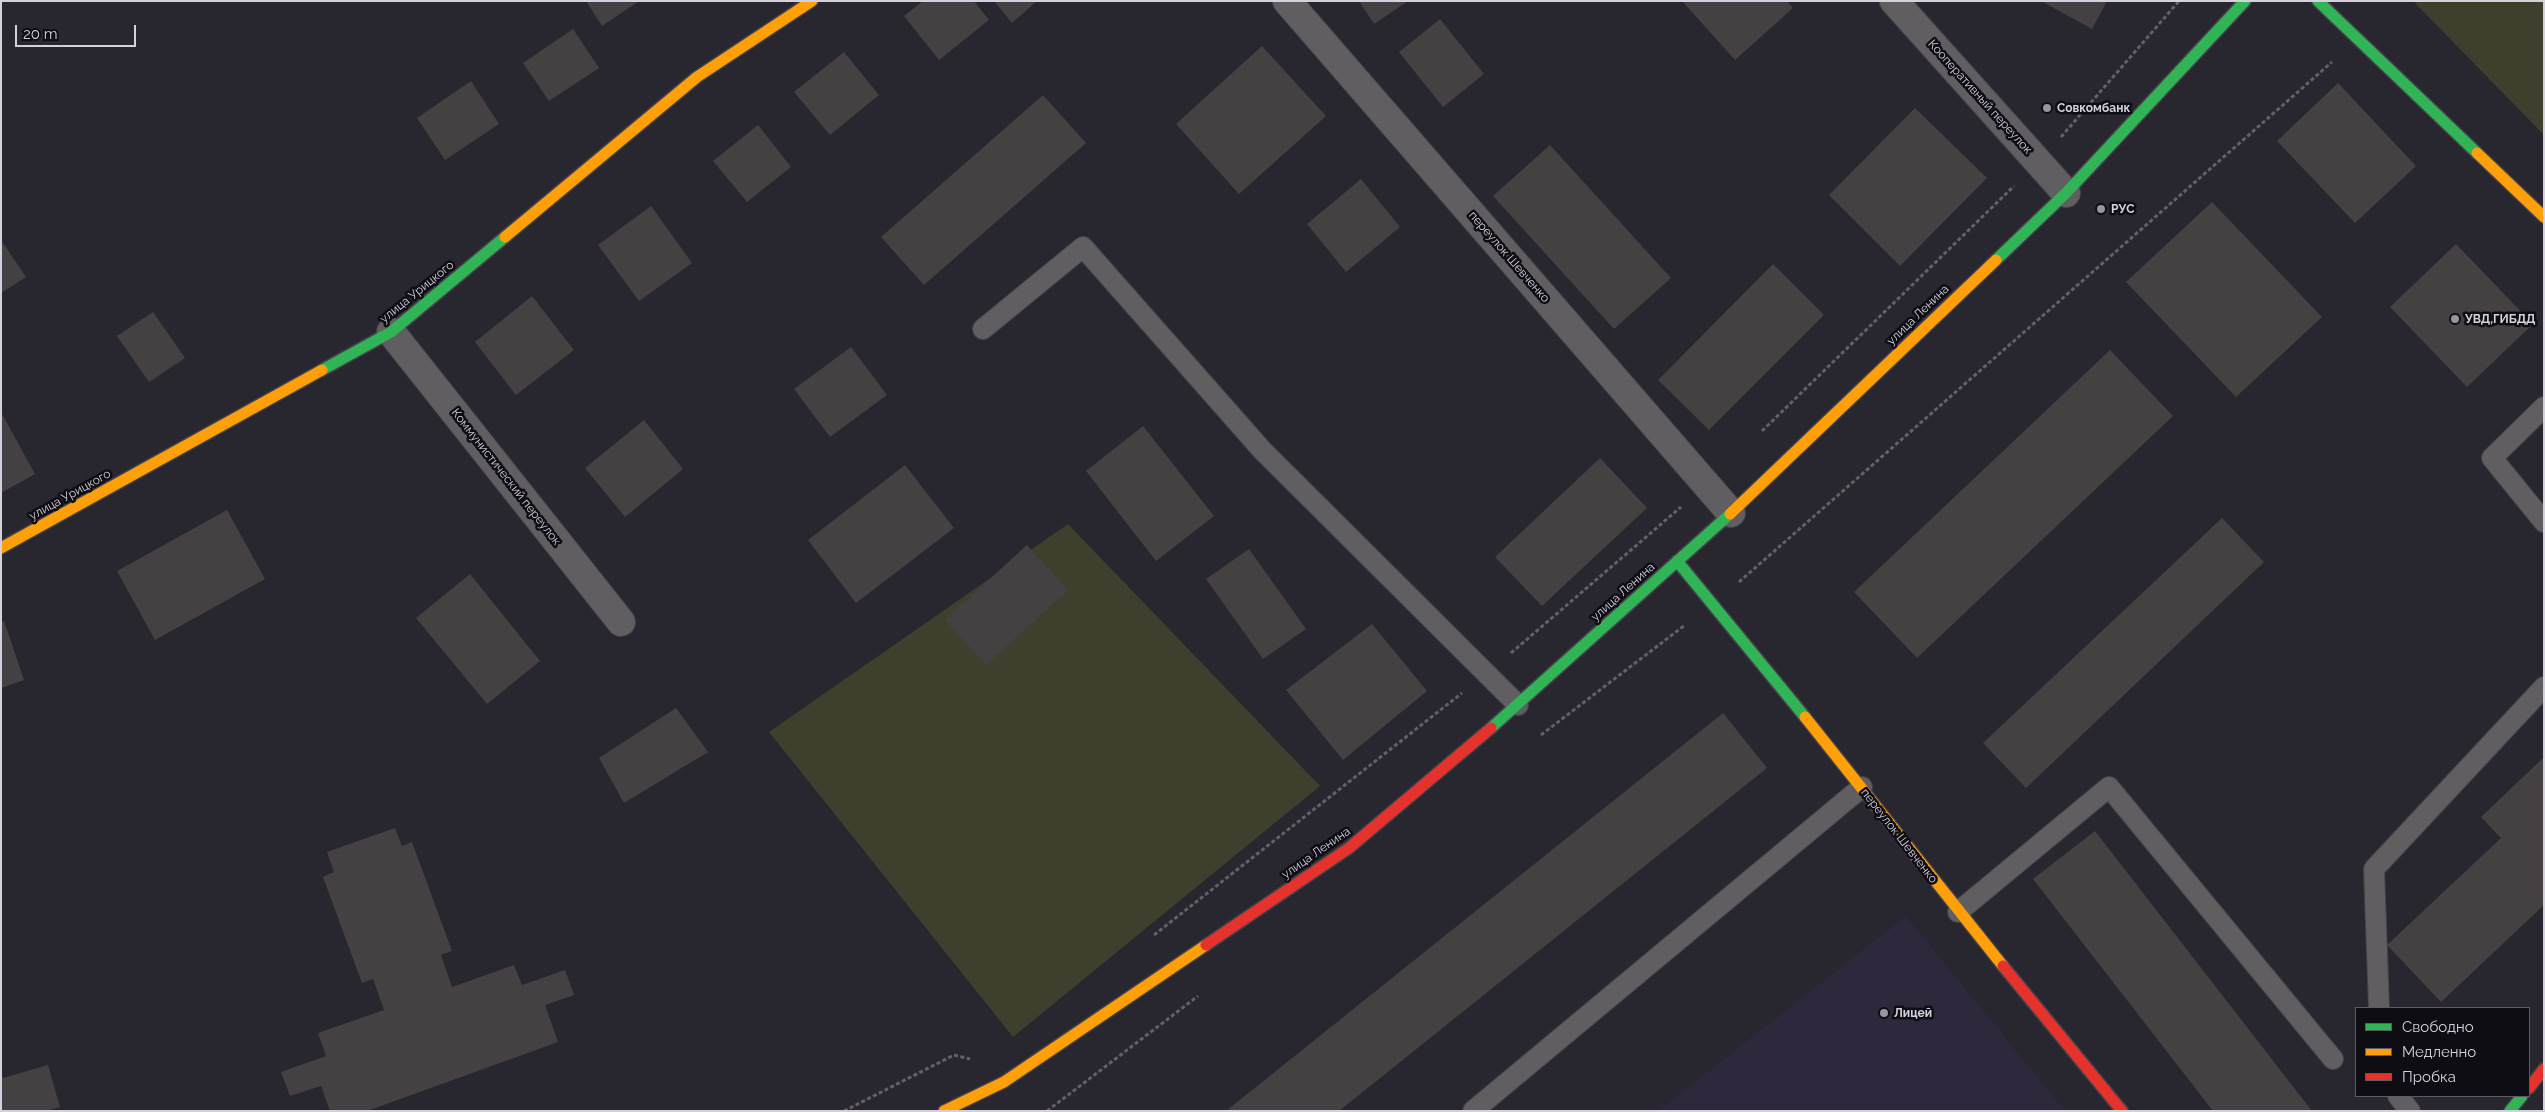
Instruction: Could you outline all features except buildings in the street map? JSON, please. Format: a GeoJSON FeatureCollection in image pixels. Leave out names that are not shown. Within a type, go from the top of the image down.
{"type":"FeatureCollection","features":[{"type":"Feature","properties":{"kind":"street","name":"улица Урицкого"},"geometry":{"type":"LineString","coordinates":[[1,548],[391,332],[697,77],[812,1]]}},
{"type":"Feature","properties":{"kind":"street","name":"переулок Шевченко"},"geometry":{"type":"LineString","coordinates":[[1287,1],[1731,513]]}},
{"type":"Feature","properties":{"kind":"street","name":"Кооперативный переулок"},"geometry":{"type":"LineString","coordinates":[[1894,1],[2066,193]]}},
{"type":"Feature","properties":{"kind":"street","name":"улица Ленина"},"geometry":{"type":"LineString","coordinates":[[944,1111],[1004,1082],[1349,848],[1518,705],[1731,513],[2066,193],[2245,1]]}},
{"type":"Feature","properties":{"kind":"street"},"geometry":{"type":"LineString","coordinates":[[2318,1],[2544,217]]}},
{"type":"Feature","properties":{"kind":"street","name":"Коммунистический переулок"},"geometry":{"type":"LineString","coordinates":[[391,332],[621,622]]}},
{"type":"Feature","properties":{"kind":"street","name":"переулок Шевченко"},"geometry":{"type":"LineString","coordinates":[[1677,561],[1862,787],[1958,912],[2122,1111]]}},
{"type":"Feature","properties":{"kind":"street"},"geometry":{"type":"LineString","coordinates":[[2530,1087],[2544,1069]]}},
{"type":"Feature","properties":{"kind":"street"},"geometry":{"type":"LineString","coordinates":[[2510,1111],[2521,1097]]}},
{"type":"Feature","properties":{"kind":"lane"},"geometry":{"type":"LineString","coordinates":[[983,329],[1084,247],[1262,450],[1518,705]]}},
{"type":"Feature","properties":{"kind":"lane"},"geometry":{"type":"LineString","coordinates":[[2544,406],[2492,458],[2544,522]]}},
{"type":"Feature","properties":{"kind":"lane"},"geometry":{"type":"LineString","coordinates":[[2379,1007],[2374,869],[2544,687]]}},
{"type":"Feature","properties":{"kind":"lane"},"geometry":{"type":"LineString","coordinates":[[1958,912],[2109,786],[2333,1060]]}},
{"type":"Feature","properties":{"kind":"lane"},"geometry":{"type":"LineString","coordinates":[[1473,1111],[1862,787]]}},
{"type":"Feature","properties":{"kind":"lane"},"geometry":{"type":"LineString","coordinates":[[2399,1097],[2410,1111]]}},
{"type":"Feature","properties":{"kind":"path"},"geometry":{"type":"LineString","coordinates":[[1756,437],[2039,162],[2179,1]]}},
{"type":"Feature","properties":{"kind":"path"},"geometry":{"type":"LineString","coordinates":[[1153,936],[1487,674],[1707,485]]}},
{"type":"Feature","properties":{"kind":"path"},"geometry":{"type":"LineString","coordinates":[[844,1111],[954,1055],[972,1059]]}},
{"type":"Feature","properties":{"kind":"shaded area","name":"Лицей"},"geometry":{"type":"Polygon","coordinates":[[[1906,916],[2065,1111],[1658,1111],[1906,916]]]}},
{"type":"Feature","properties":{"kind":"green space"},"geometry":{"type":"Polygon","coordinates":[[[2415,1],[2544,1],[2544,135],[2415,3],[2415,1]]]}},
{"type":"Feature","properties":{"kind":"green space"},"geometry":{"type":"Polygon","coordinates":[[[1068,524],[1320,786],[1013,1037],[769,732],[1068,524]]]}},
{"type":"Feature","properties":{"kind":"traffic: fast"},"geometry":{"type":"LineString","coordinates":[[1996,260],[2066,193],[2245,1]]}},
{"type":"Feature","properties":{"kind":"traffic: fast"},"geometry":{"type":"LineString","coordinates":[[2318,1],[2477,153]]}},
{"type":"Feature","properties":{"kind":"traffic: fast"},"geometry":{"type":"LineString","coordinates":[[322,370],[391,332],[505,237]]}},
{"type":"Feature","properties":{"kind":"traffic: fast"},"geometry":{"type":"LineString","coordinates":[[1491,728],[1730,514]]}},
{"type":"Feature","properties":{"kind":"traffic: fast"},"geometry":{"type":"LineString","coordinates":[[1677,561],[1805,717]]}},
{"type":"Feature","properties":{"kind":"traffic: fast"},"geometry":{"type":"LineString","coordinates":[[2510,1111],[2521,1097]]}},
{"type":"Feature","properties":{"kind":"traffic: slow"},"geometry":{"type":"LineString","coordinates":[[505,237],[697,77],[812,1]]}},
{"type":"Feature","properties":{"kind":"traffic: slow"},"geometry":{"type":"LineString","coordinates":[[2477,153],[2544,217]]}},
{"type":"Feature","properties":{"kind":"traffic: slow"},"geometry":{"type":"LineString","coordinates":[[1730,514],[1996,260]]}},
{"type":"Feature","properties":{"kind":"traffic: slow"},"geometry":{"type":"LineString","coordinates":[[1,548],[322,370]]}},
{"type":"Feature","properties":{"kind":"traffic: slow"},"geometry":{"type":"LineString","coordinates":[[1805,717],[2003,966]]}},
{"type":"Feature","properties":{"kind":"traffic: slow"},"geometry":{"type":"LineString","coordinates":[[944,1111],[1004,1082],[1206,945]]}},
{"type":"Feature","properties":{"kind":"traffic: jam"},"geometry":{"type":"LineString","coordinates":[[1206,945],[1349,848],[1491,728]]}},
{"type":"Feature","properties":{"kind":"traffic: jam"},"geometry":{"type":"LineString","coordinates":[[2003,966],[2122,1111]]}},
{"type":"Feature","properties":{"kind":"traffic: jam"},"geometry":{"type":"LineString","coordinates":[[2530,1087],[2544,1069]]}},
{"type":"Feature","properties":{"kind":"place","name":"Совкомбанк"},"geometry":{"type":"Point","coordinates":[2047,108]}},
{"type":"Feature","properties":{"kind":"place","name":"РУС"},"geometry":{"type":"Point","coordinates":[2101,209]}},
{"type":"Feature","properties":{"kind":"place","name":"УВД,ГИБДД"},"geometry":{"type":"Point","coordinates":[2455,319]}},
{"type":"Feature","properties":{"kind":"place","name":"Лицей"},"geometry":{"type":"Point","coordinates":[1884,1013]}}]}
